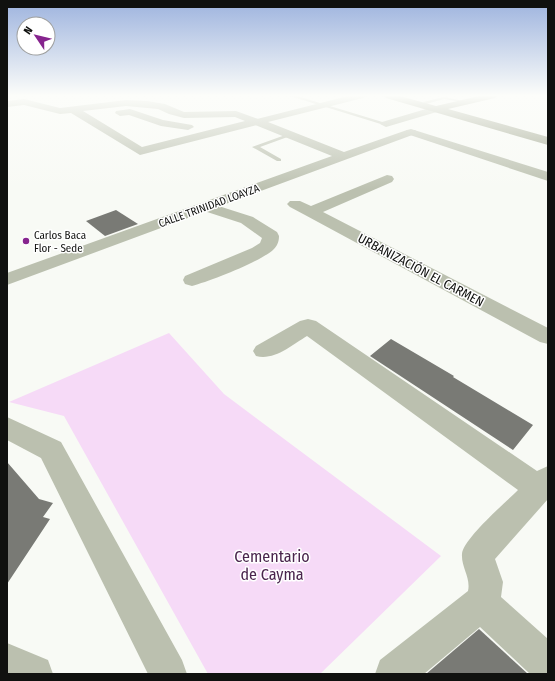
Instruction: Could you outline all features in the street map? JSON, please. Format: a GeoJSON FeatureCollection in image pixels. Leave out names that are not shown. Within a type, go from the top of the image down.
{"type":"FeatureCollection","features":[{"type":"Feature","properties":{"kind":"main road"},"geometry":{"type":"LineString","coordinates":[[505,128],[548,141]]}},
{"type":"Feature","properties":{"kind":"street"},"geometry":{"type":"LineString","coordinates":[[102,128],[140,151],[233,128]]}},
{"type":"Feature","properties":{"kind":"street"},"geometry":{"type":"LineString","coordinates":[[196,128],[219,131]]}},
{"type":"Feature","properties":{"kind":"street"},"geometry":{"type":"LineString","coordinates":[[272,128],[346,157]]}},
{"type":"Feature","properties":{"kind":"street"},"geometry":{"type":"LineString","coordinates":[[398,128],[548,177]]}},
{"type":"Feature","properties":{"kind":"street","name":"CALLE TRINIDAD LOAYZA"},"geometry":{"type":"LineString","coordinates":[[7,280],[411,132]]}},
{"type":"Feature","properties":{"kind":"street","name":"URBANIZACIÓN EL CARMEN"},"geometry":{"type":"LineString","coordinates":[[387,179],[302,208],[548,337]]}},
{"type":"Feature","properties":{"kind":"street"},"geometry":{"type":"LineString","coordinates":[[192,280],[241,260],[265,247],[270,242],[271,236],[247,220],[206,207]]}},
{"type":"Feature","properties":{"kind":"street"},"geometry":{"type":"LineString","coordinates":[[264,351],[308,326],[544,484],[478,553],[487,586],[481,603],[394,674]]}},
{"type":"Feature","properties":{"kind":"street"},"geometry":{"type":"LineString","coordinates":[[7,428],[51,450],[168,674]]}},
{"type":"Feature","properties":{"kind":"street"},"geometry":{"type":"LineString","coordinates":[[481,603],[548,666]]}},
{"type":"Feature","properties":{"kind":"street"},"geometry":{"type":"LineString","coordinates":[[7,662],[34,674]]}},
{"type":"Feature","properties":{"kind":"lane"},"geometry":{"type":"LineString","coordinates":[[279,160],[255,147],[290,135]]}},
{"type":"Feature","properties":{"kind":"green space","name":"Cementario de Cayma"},"geometry":{"type":"Polygon","coordinates":[[[169,333],[224,394],[441,556],[320,674],[208,674],[64,416],[9,402],[169,333]]]}},
{"type":"Feature","properties":{"kind":"building"},"geometry":{"type":"Polygon","coordinates":[[[116,210],[138,224],[105,236],[86,221],[116,210]]]}},
{"type":"Feature","properties":{"kind":"building"},"geometry":{"type":"Polygon","coordinates":[[[391,339],[533,425],[513,450],[370,356],[391,339]]]}},
{"type":"Feature","properties":{"kind":"building"},"geometry":{"type":"Polygon","coordinates":[[[7,462],[39,499],[53,503],[43,517],[50,519],[7,584],[7,462]]]}},
{"type":"Feature","properties":{"kind":"building"},"geometry":{"type":"Polygon","coordinates":[[[479,629],[528,674],[426,674],[479,629]]]}},
{"type":"Feature","properties":{"kind":"place","name":"Carlos Baca Flor - Sede"},"geometry":{"type":"Point","coordinates":[26,241]}}]}
